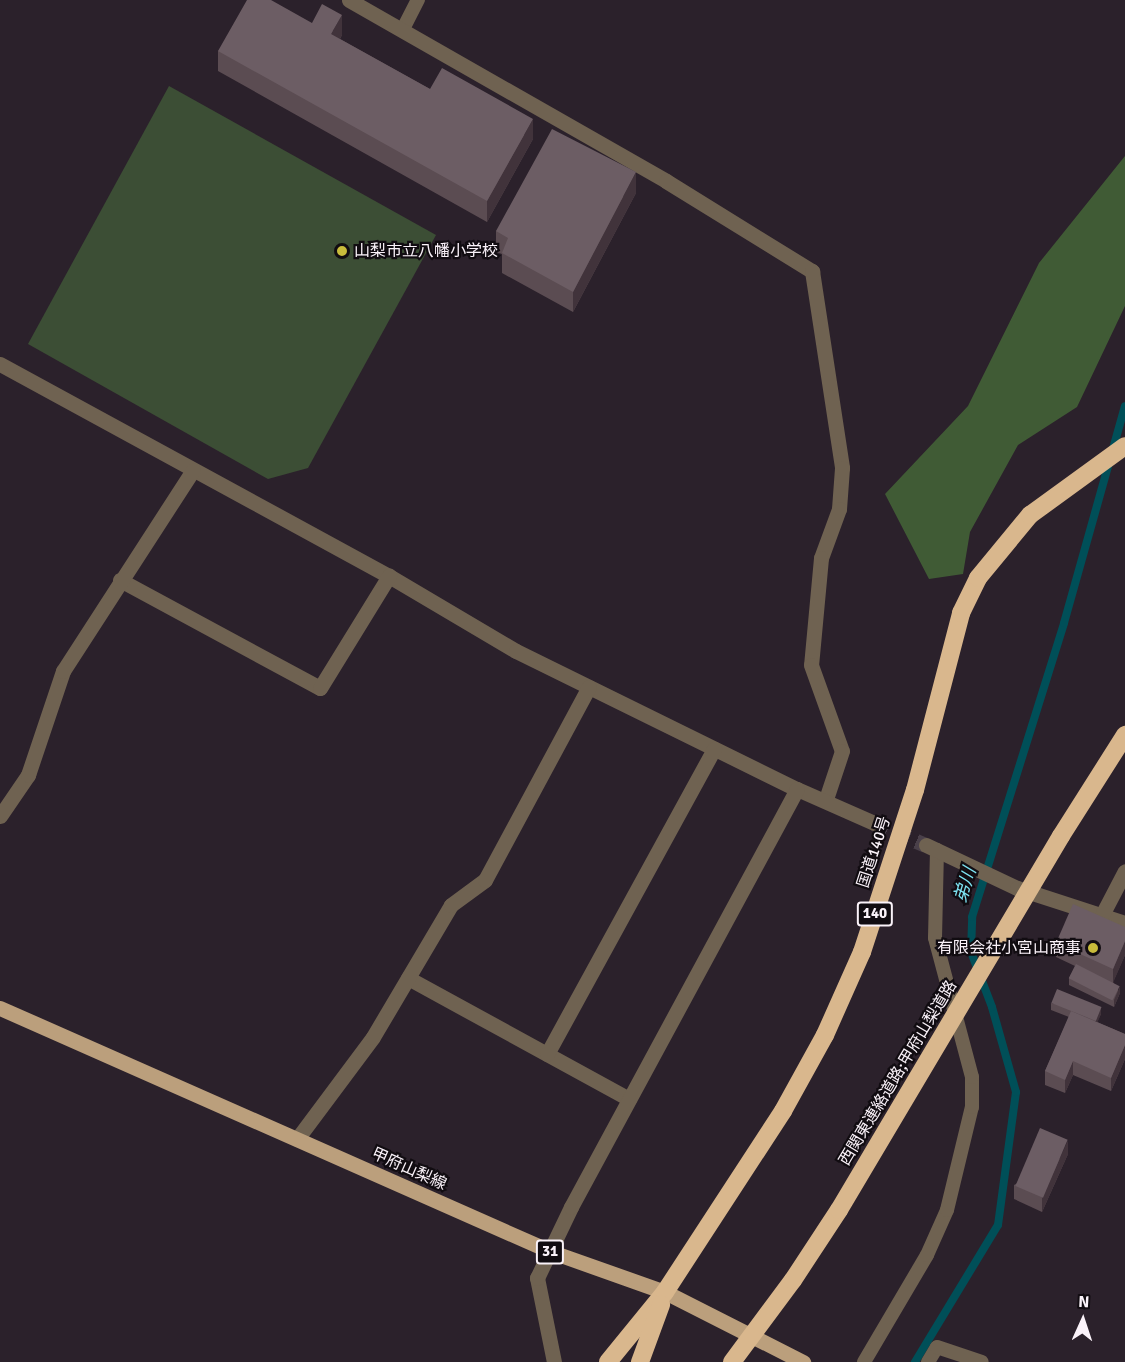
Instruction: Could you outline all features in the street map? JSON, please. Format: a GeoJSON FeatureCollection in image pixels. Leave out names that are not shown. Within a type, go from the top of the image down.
{"type":"FeatureCollection","features":[{"type":"Feature","properties":{"kind":"highway","name":"国道140号"},"geometry":{"type":"LineString","coordinates":[[665,1292],[783,1112],[825,1035],[862,952],[915,790],[961,613],[984,570],[1030,515],[1125,446]]}},
{"type":"Feature","properties":{"kind":"highway","name":"西関東連絡道路;甲府山梨道路"},"geometry":{"type":"LineString","coordinates":[[732,1362],[793,1280],[839,1210],[1061,836],[1125,735]]}},
{"type":"Feature","properties":{"kind":"highway"},"geometry":{"type":"LineString","coordinates":[[609,1362],[665,1292]]}},
{"type":"Feature","properties":{"kind":"highway"},"geometry":{"type":"LineString","coordinates":[[640,1362],[665,1292]]}},
{"type":"Feature","properties":{"kind":"main road","name":"甲府山梨線"},"geometry":{"type":"LineString","coordinates":[[0,1008],[552,1252],[665,1292],[803,1362]]}},
{"type":"Feature","properties":{"kind":"street"},"geometry":{"type":"LineString","coordinates":[[349,0],[403,29],[812,271],[842,468],[839,509],[821,558],[811,665],[842,751],[826,799]]}},
{"type":"Feature","properties":{"kind":"street"},"geometry":{"type":"LineString","coordinates":[[0,364],[389,576],[516,651],[797,789],[826,799],[874,823]]}},
{"type":"Feature","properties":{"kind":"street"},"geometry":{"type":"LineString","coordinates":[[0,816],[28,776],[63,671],[193,470]]}},
{"type":"Feature","properties":{"kind":"street"},"geometry":{"type":"LineString","coordinates":[[120,580],[320,688],[389,576]]}},
{"type":"Feature","properties":{"kind":"street"},"geometry":{"type":"LineString","coordinates":[[297,1139],[373,1037],[451,905],[485,880],[589,687]]}},
{"type":"Feature","properties":{"kind":"street"},"geometry":{"type":"LineString","coordinates":[[547,1054],[714,749]]}},
{"type":"Feature","properties":{"kind":"street"},"geometry":{"type":"LineString","coordinates":[[554,1362],[537,1278],[552,1252],[571,1207],[797,789]]}},
{"type":"Feature","properties":{"kind":"street"},"geometry":{"type":"LineString","coordinates":[[931,848],[1017,888],[1103,913],[1125,923]]}},
{"type":"Feature","properties":{"kind":"street"},"geometry":{"type":"LineString","coordinates":[[1103,913],[1125,871]]}},
{"type":"Feature","properties":{"kind":"street"},"geometry":{"type":"LineString","coordinates":[[408,978],[629,1099]]}},
{"type":"Feature","properties":{"kind":"lane"},"geometry":{"type":"LineString","coordinates":[[403,29],[418,0]]}},
{"type":"Feature","properties":{"kind":"lane"},"geometry":{"type":"LineString","coordinates":[[864,1362],[927,1255],[947,1210],[972,1107],[972,1077],[935,938],[931,848]]}},
{"type":"Feature","properties":{"kind":"lane"},"geometry":{"type":"LineString","coordinates":[[928,1362],[937,1347],[982,1362]]}},
{"type":"Feature","properties":{"kind":"green space"},"geometry":{"type":"Polygon","coordinates":[[[169,86],[436,235],[308,468],[268,479],[28,344],[169,86]]]}},
{"type":"Feature","properties":{"kind":"green space"},"geometry":{"type":"Polygon","coordinates":[[[1125,156],[1125,306],[1077,407],[1018,445],[970,532],[963,574],[929,579],[885,494],[968,406],[1039,263],[1125,156]]]}},
{"type":"Feature","properties":{"kind":"building"},"geometry":{"type":"Polygon","coordinates":[[[247,0],[271,0],[312,23],[322,4],[342,15],[331,34],[430,89],[442,68],[533,119],[487,201],[218,51],[247,0]]]}},
{"type":"Feature","properties":{"kind":"building"},"geometry":{"type":"Polygon","coordinates":[[[552,129],[636,172],[573,292],[502,253],[508,238],[496,231],[552,129]]]}},
{"type":"Feature","properties":{"kind":"building","name":"有限会社小宮山商事"},"geometry":{"type":"Polygon","coordinates":[[[1073,904],[1125,927],[1125,941],[1113,969],[1056,943],[1073,904]]]}},
{"type":"Feature","properties":{"kind":"building"},"geometry":{"type":"Polygon","coordinates":[[[1076,964],[1120,986],[1112,1001],[1069,978],[1076,964]]]}},
{"type":"Feature","properties":{"kind":"building"},"geometry":{"type":"Polygon","coordinates":[[[1057,989],[1102,1007],[1096,1021],[1051,1003],[1057,989]]]}},
{"type":"Feature","properties":{"kind":"building"},"geometry":{"type":"Polygon","coordinates":[[[1071,1011],[1125,1034],[1125,1045],[1111,1078],[1073,1061],[1065,1080],[1045,1071],[1071,1011]]]}},
{"type":"Feature","properties":{"kind":"building"},"geometry":{"type":"Polygon","coordinates":[[[1040,1128],[1068,1140],[1043,1198],[1015,1186],[1040,1128]]]}},
{"type":"Feature","properties":{"kind":"waterway","name":"弟川"},"geometry":{"type":"LineString","coordinates":[[915,1362],[998,1225],[1016,1092],[992,1007],[971,952],[972,917],[1064,623],[1125,406]]}},
{"type":"Feature","properties":{"kind":"tunnel"},"geometry":{"type":"LineString","coordinates":[[874,823],[926,845]]}},
{"type":"Feature","properties":{"kind":"place","name":"山梨市立八幡小学校"},"geometry":{"type":"Point","coordinates":[342,251]}},
{"type":"Feature","properties":{"kind":"place","name":"有限会社小宮山商事"},"geometry":{"type":"Point","coordinates":[1093,948]}}]}
